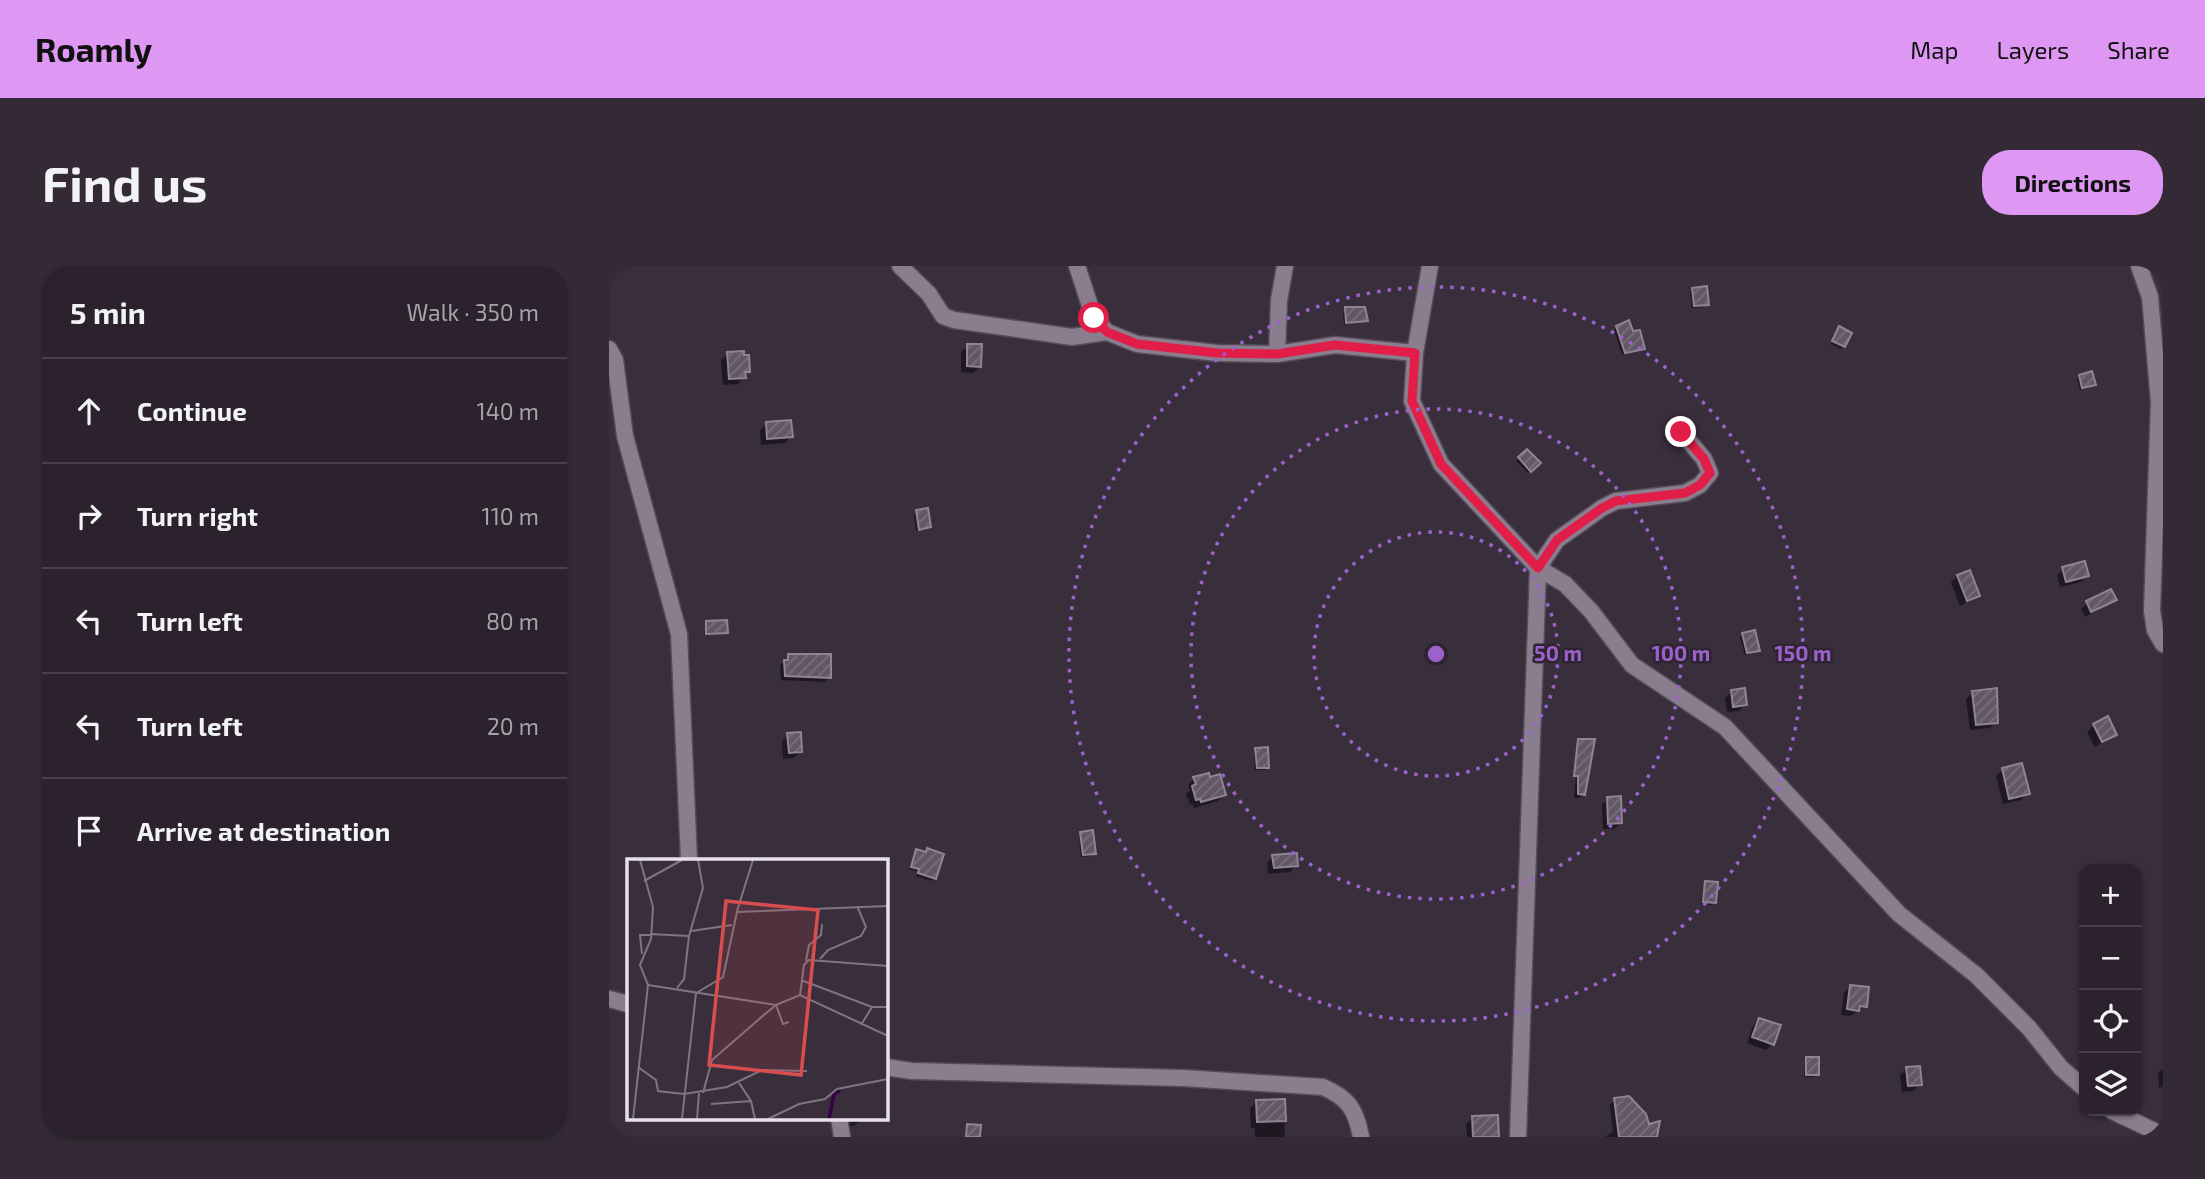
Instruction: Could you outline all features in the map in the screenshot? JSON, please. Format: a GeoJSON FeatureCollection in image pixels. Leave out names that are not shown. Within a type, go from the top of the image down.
{"type":"FeatureCollection","features":[{"type":"Feature","properties":{"kind":"street"},"geometry":{"type":"LineString","coordinates":[[900,266],[924,288],[943,316],[954,320],[1072,337],[1107,332]]}},
{"type":"Feature","properties":{"kind":"street"},"geometry":{"type":"LineString","coordinates":[[1077,266],[1094,318],[1107,332],[1137,344],[1217,353],[1277,354],[1335,345],[1415,353]]}},
{"type":"Feature","properties":{"kind":"street"},"geometry":{"type":"LineString","coordinates":[[1277,354],[1279,300],[1285,266]]}},
{"type":"Feature","properties":{"kind":"street"},"geometry":{"type":"LineString","coordinates":[[1430,266],[1415,353],[1412,401],[1441,464],[1538,568],[1565,584],[1591,611],[1632,665],[1725,727],[1899,914],[1976,975],[2079,1083]]}},
{"type":"Feature","properties":{"kind":"street"},"geometry":{"type":"LineString","coordinates":[[2139,266],[2150,297],[2159,402],[2152,611],[2155,630],[2163,644]]}},
{"type":"Feature","properties":{"kind":"street"},"geometry":{"type":"LineString","coordinates":[[609,349],[615,360],[625,436],[679,634],[689,859]]}},
{"type":"Feature","properties":{"kind":"street"},"geometry":{"type":"LineString","coordinates":[[1518,1137],[1538,568],[1557,540],[1609,504],[1685,493],[1708,478],[1710,473],[1704,459],[1681,432]]}},
{"type":"Feature","properties":{"kind":"street"},"geometry":{"type":"LineString","coordinates":[[609,999],[627,1004]]}},
{"type":"Feature","properties":{"kind":"street"},"geometry":{"type":"LineString","coordinates":[[887,1067],[912,1071],[1183,1078],[1323,1087],[1341,1095],[1353,1105],[1361,1137]]}},
{"type":"Feature","properties":{"kind":"street"},"geometry":{"type":"LineString","coordinates":[[2123,1116],[2163,1135]]}},
{"type":"Feature","properties":{"kind":"street"},"geometry":{"type":"LineString","coordinates":[[839,1119],[842,1137]]}},
{"type":"Feature","properties":{"kind":"building"},"geometry":{"type":"Polygon","coordinates":[[[1707,286],[1709,305],[1694,306],[1692,288],[1707,286]]]}},
{"type":"Feature","properties":{"kind":"building"},"geometry":{"type":"Polygon","coordinates":[[[1345,307],[1365,307],[1368,321],[1346,323],[1345,307]]]}},
{"type":"Feature","properties":{"kind":"building"},"geometry":{"type":"Polygon","coordinates":[[[1629,320],[1633,331],[1640,330],[1645,349],[1625,353],[1616,326],[1629,320]]]}},
{"type":"Feature","properties":{"kind":"building"},"geometry":{"type":"Polygon","coordinates":[[[1839,326],[1852,333],[1845,347],[1832,341],[1839,326]]]}},
{"type":"Feature","properties":{"kind":"building"},"geometry":{"type":"Polygon","coordinates":[[[967,344],[982,344],[981,367],[967,366],[967,344]]]}},
{"type":"Feature","properties":{"kind":"building"},"geometry":{"type":"Polygon","coordinates":[[[744,351],[744,355],[749,355],[750,372],[745,372],[746,378],[729,379],[727,352],[744,351]]]}},
{"type":"Feature","properties":{"kind":"building"},"geometry":{"type":"Polygon","coordinates":[[[2092,371],[2096,385],[2082,388],[2079,375],[2092,371]]]}},
{"type":"Feature","properties":{"kind":"building"},"geometry":{"type":"Polygon","coordinates":[[[791,420],[793,437],[767,439],[766,422],[791,420]]]}},
{"type":"Feature","properties":{"kind":"building"},"geometry":{"type":"Polygon","coordinates":[[[1527,449],[1541,463],[1531,472],[1518,457],[1527,449]]]}},
{"type":"Feature","properties":{"kind":"building"},"geometry":{"type":"Polygon","coordinates":[[[928,508],[931,527],[919,530],[916,510],[928,508]]]}},
{"type":"Feature","properties":{"kind":"building"},"geometry":{"type":"Polygon","coordinates":[[[2085,561],[2089,576],[2066,582],[2062,567],[2085,561]]]}},
{"type":"Feature","properties":{"kind":"building"},"geometry":{"type":"Polygon","coordinates":[[[1970,570],[1980,596],[1967,601],[1957,575],[1970,570]]]}},
{"type":"Feature","properties":{"kind":"building"},"geometry":{"type":"Polygon","coordinates":[[[2111,589],[2117,600],[2091,612],[2086,601],[2111,589]]]}},
{"type":"Feature","properties":{"kind":"building"},"geometry":{"type":"Polygon","coordinates":[[[727,620],[728,633],[706,634],[706,621],[727,620]]]}},
{"type":"Feature","properties":{"kind":"building"},"geometry":{"type":"Polygon","coordinates":[[[1755,630],[1760,651],[1747,653],[1742,633],[1755,630]]]}},
{"type":"Feature","properties":{"kind":"building"},"geometry":{"type":"Polygon","coordinates":[[[788,654],[831,654],[831,678],[785,676],[784,660],[788,660],[788,654]]]}},
{"type":"Feature","properties":{"kind":"building"},"geometry":{"type":"Polygon","coordinates":[[[1745,688],[1747,705],[1733,707],[1731,690],[1745,688]]]}},
{"type":"Feature","properties":{"kind":"building"},"geometry":{"type":"Polygon","coordinates":[[[1997,688],[1998,723],[1976,725],[1972,691],[1997,688]]]}},
{"type":"Feature","properties":{"kind":"building"},"geometry":{"type":"Polygon","coordinates":[[[2108,716],[2117,735],[2102,742],[2093,724],[2108,716]]]}},
{"type":"Feature","properties":{"kind":"building"},"geometry":{"type":"Polygon","coordinates":[[[801,732],[802,752],[789,753],[787,733],[801,732]]]}},
{"type":"Feature","properties":{"kind":"building"},"geometry":{"type":"Polygon","coordinates":[[[1578,739],[1595,739],[1585,795],[1578,794],[1578,776],[1574,776],[1578,739]]]}},
{"type":"Feature","properties":{"kind":"building"},"geometry":{"type":"Polygon","coordinates":[[[1268,747],[1269,768],[1257,768],[1255,748],[1268,747]]]}},
{"type":"Feature","properties":{"kind":"building"},"geometry":{"type":"Polygon","coordinates":[[[2022,763],[2030,794],[2009,799],[2002,768],[2022,763]]]}},
{"type":"Feature","properties":{"kind":"building"},"geometry":{"type":"Polygon","coordinates":[[[1209,773],[1210,777],[1220,774],[1226,795],[1201,802],[1200,799],[1196,800],[1192,786],[1196,784],[1193,777],[1209,773]]]}},
{"type":"Feature","properties":{"kind":"building"},"geometry":{"type":"Polygon","coordinates":[[[1621,796],[1622,823],[1608,824],[1607,797],[1621,796]]]}},
{"type":"Feature","properties":{"kind":"building"},"geometry":{"type":"Polygon","coordinates":[[[1093,830],[1096,854],[1083,855],[1080,832],[1093,830]]]}},
{"type":"Feature","properties":{"kind":"building"},"geometry":{"type":"Polygon","coordinates":[[[927,848],[944,854],[936,879],[918,873],[919,869],[911,867],[916,849],[926,852],[927,848]]]}},
{"type":"Feature","properties":{"kind":"building"},"geometry":{"type":"Polygon","coordinates":[[[1297,853],[1298,866],[1274,868],[1272,855],[1297,853]]]}},
{"type":"Feature","properties":{"kind":"building"},"geometry":{"type":"Polygon","coordinates":[[[1705,881],[1718,882],[1716,903],[1703,902],[1705,881]]]}},
{"type":"Feature","properties":{"kind":"building"},"geometry":{"type":"Polygon","coordinates":[[[1850,985],[1869,987],[1867,1007],[1860,1006],[1859,1011],[1847,1009],[1850,985]]]}},
{"type":"Feature","properties":{"kind":"building"},"geometry":{"type":"Polygon","coordinates":[[[1759,1018],[1781,1025],[1774,1045],[1752,1037],[1759,1018]]]}},
{"type":"Feature","properties":{"kind":"building"},"geometry":{"type":"Polygon","coordinates":[[[1806,1057],[1819,1057],[1819,1075],[1806,1075],[1806,1057]]]}},
{"type":"Feature","properties":{"kind":"building"},"geometry":{"type":"Polygon","coordinates":[[[1920,1066],[1922,1085],[1908,1086],[1906,1067],[1920,1066]]]}},
{"type":"Feature","properties":{"kind":"building"},"geometry":{"type":"Polygon","coordinates":[[[1629,1096],[1646,1114],[1649,1124],[1660,1121],[1657,1137],[1619,1137],[1614,1098],[1629,1096]]]}},
{"type":"Feature","properties":{"kind":"building"},"geometry":{"type":"Polygon","coordinates":[[[1285,1099],[1286,1121],[1257,1122],[1256,1100],[1285,1099]]]}},
{"type":"Feature","properties":{"kind":"building"},"geometry":{"type":"Polygon","coordinates":[[[1498,1115],[1499,1137],[1473,1137],[1472,1116],[1498,1115]]]}},
{"type":"Feature","properties":{"kind":"building"},"geometry":{"type":"Polygon","coordinates":[[[967,1124],[981,1125],[980,1137],[966,1137],[967,1124]]]}},
{"type":"Feature","properties":{"kind":"route"},"geometry":{"type":"LineString","coordinates":[[1094,318],[1107,332],[1137,344],[1217,353],[1277,354],[1335,345],[1415,353],[1412,401],[1441,464],[1538,568],[1557,540],[1602,508],[1616,501],[1685,493],[1708,478],[1710,473],[1704,459],[1681,432]]}}]}
